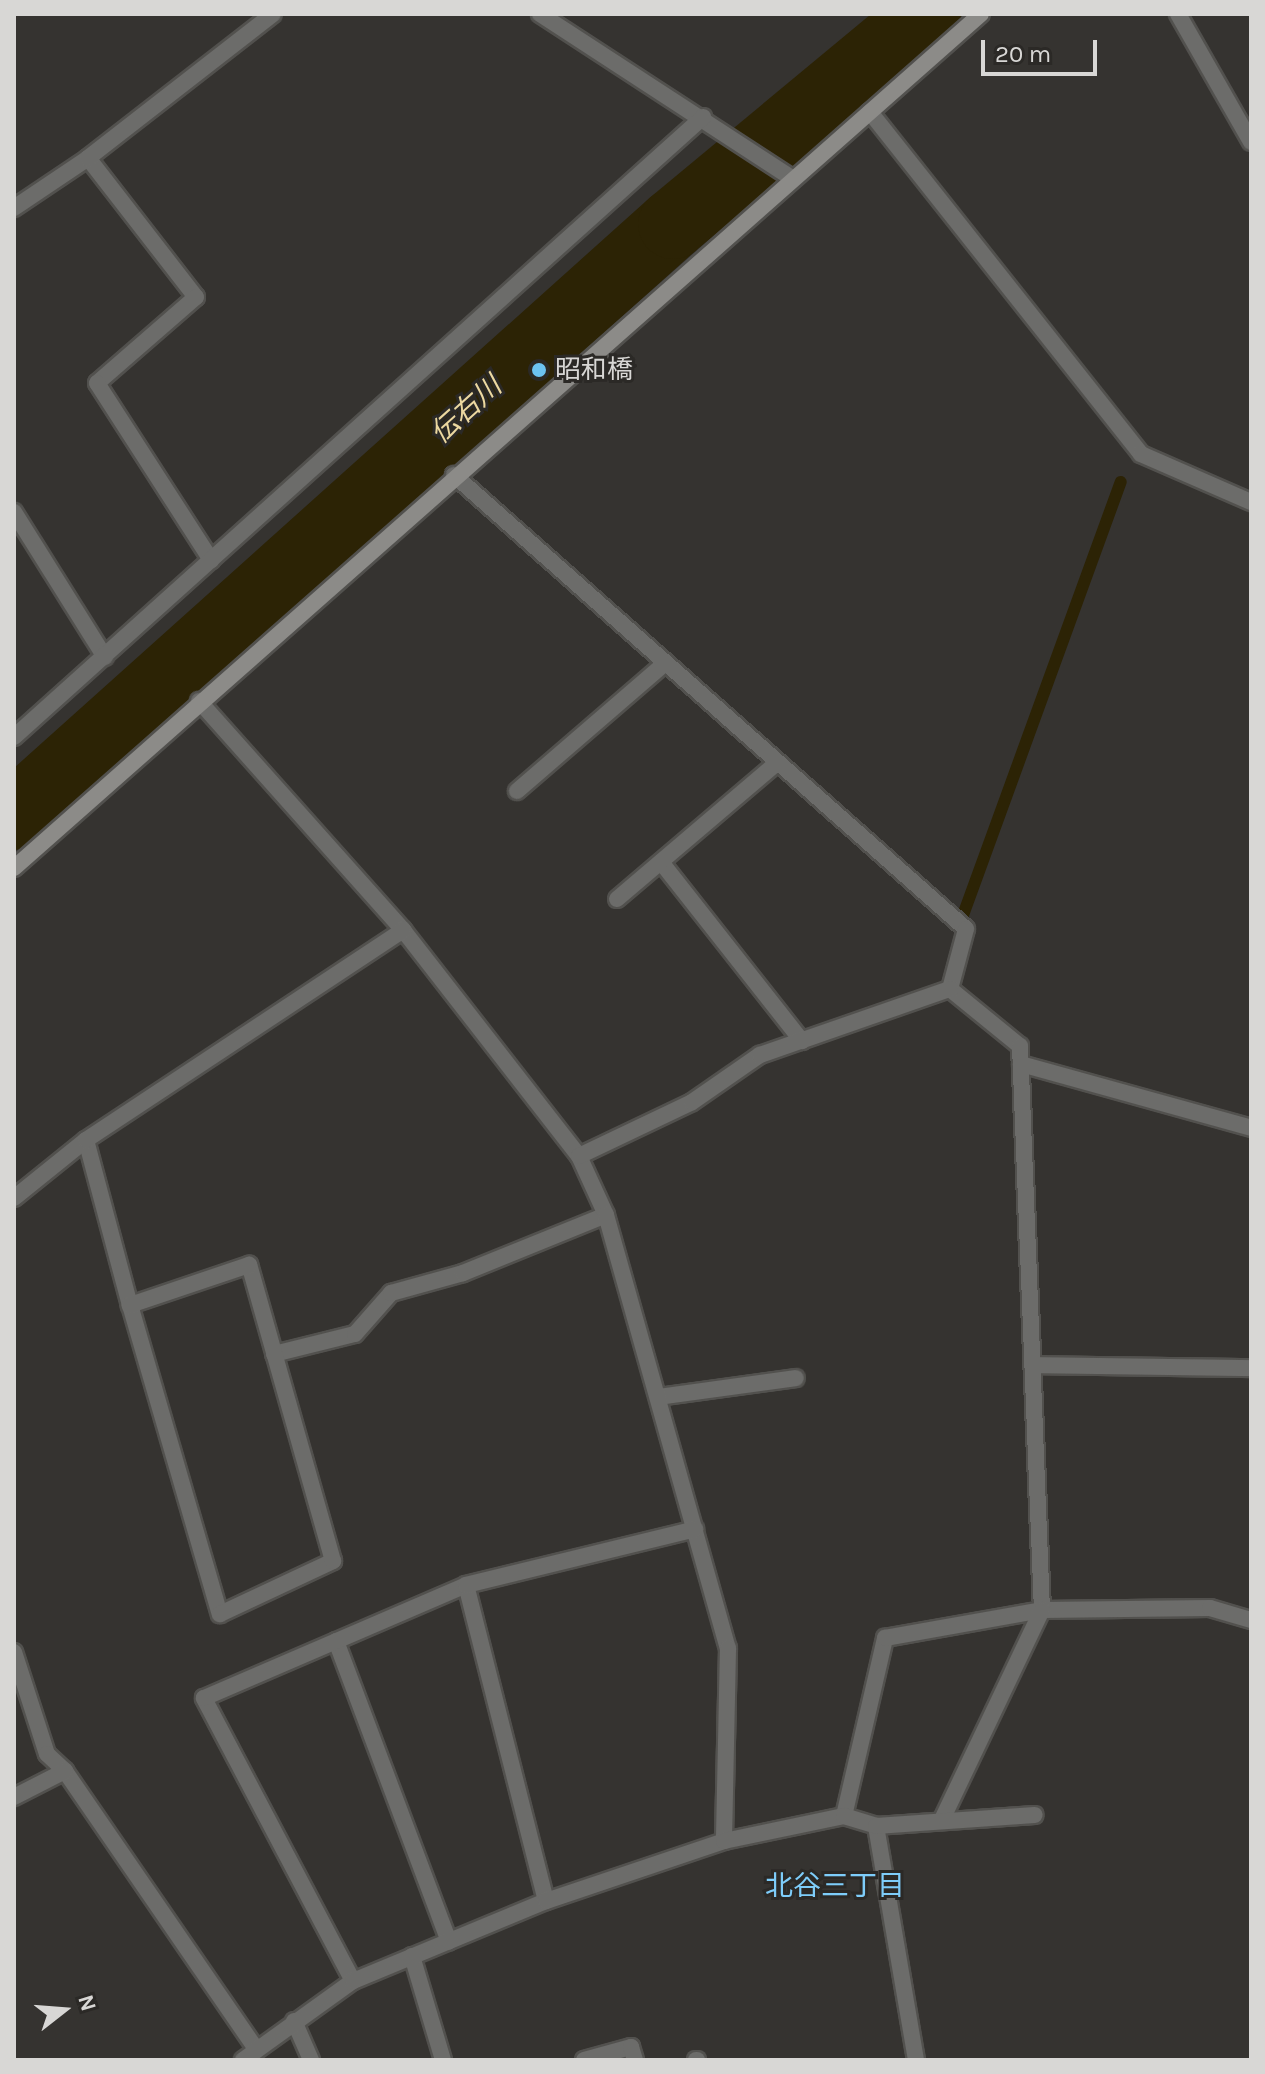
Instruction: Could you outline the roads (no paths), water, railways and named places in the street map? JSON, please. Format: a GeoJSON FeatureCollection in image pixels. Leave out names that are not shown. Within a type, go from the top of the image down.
{"type":"FeatureCollection","features":[{"type":"Feature","properties":{"kind":"street"},"geometry":{"type":"LineString","coordinates":[[14,208],[88,158],[273,14]]}},
{"type":"Feature","properties":{"kind":"street"},"geometry":{"type":"LineString","coordinates":[[540,14],[720,128],[786,174]]}},
{"type":"Feature","properties":{"kind":"street"},"geometry":{"type":"LineString","coordinates":[[14,868],[786,174],[870,112],[981,14]]}},
{"type":"Feature","properties":{"kind":"street"},"geometry":{"type":"LineString","coordinates":[[1178,14],[1251,142]]}},
{"type":"Feature","properties":{"kind":"street"},"geometry":{"type":"LineString","coordinates":[[870,112],[1141,454],[1251,502]]}},
{"type":"Feature","properties":{"kind":"street"},"geometry":{"type":"LineString","coordinates":[[17,729],[105,657],[703,117]]}},
{"type":"Feature","properties":{"kind":"street"},"geometry":{"type":"LineString","coordinates":[[88,158],[196,297],[97,383],[211,560]]}},
{"type":"Feature","properties":{"kind":"street"},"geometry":{"type":"LineString","coordinates":[[454,475],[966,929],[950,989]]}},
{"type":"Feature","properties":{"kind":"street"},"geometry":{"type":"LineString","coordinates":[[14,512],[105,657]]}},
{"type":"Feature","properties":{"kind":"street"},"geometry":{"type":"LineString","coordinates":[[517,791],[664,664]]}},
{"type":"Feature","properties":{"kind":"street"},"geometry":{"type":"LineString","coordinates":[[199,701],[403,930],[579,1156],[606,1215],[728,1648],[724,1841]]}},
{"type":"Feature","properties":{"kind":"street"},"geometry":{"type":"LineString","coordinates":[[617,899],[777,763]]}},
{"type":"Feature","properties":{"kind":"street"},"geometry":{"type":"LineString","coordinates":[[661,862],[802,1041]]}},
{"type":"Feature","properties":{"kind":"street"},"geometry":{"type":"LineString","coordinates":[[14,1198],[86,1140],[403,930]]}},
{"type":"Feature","properties":{"kind":"street"},"geometry":{"type":"LineString","coordinates":[[579,1156],[692,1102],[760,1055],[950,989]]}},
{"type":"Feature","properties":{"kind":"street"},"geometry":{"type":"LineString","coordinates":[[943,1818],[1042,1610],[1020,1046],[950,989]]}},
{"type":"Feature","properties":{"kind":"street"},"geometry":{"type":"LineString","coordinates":[[1021,1064],[1251,1128]]}},
{"type":"Feature","properties":{"kind":"street"},"geometry":{"type":"LineString","coordinates":[[86,1140],[130,1305],[220,1614],[333,1561],[249,1265],[130,1305]]}},
{"type":"Feature","properties":{"kind":"street"},"geometry":{"type":"LineString","coordinates":[[274,1354],[355,1334],[391,1293],[463,1273],[606,1215]]}},
{"type":"Feature","properties":{"kind":"street"},"geometry":{"type":"LineString","coordinates":[[1034,1365],[1251,1368]]}},
{"type":"Feature","properties":{"kind":"street"},"geometry":{"type":"LineString","coordinates":[[658,1397],[796,1378]]}},
{"type":"Feature","properties":{"kind":"street"},"geometry":{"type":"LineString","coordinates":[[353,1981],[204,1698],[466,1585],[695,1529]]}},
{"type":"Feature","properties":{"kind":"street"},"geometry":{"type":"LineString","coordinates":[[466,1585],[546,1901]]}},
{"type":"Feature","properties":{"kind":"street"},"geometry":{"type":"LineString","coordinates":[[844,1816],[885,1638],[1042,1610],[1210,1608],[1251,1620]]}},
{"type":"Feature","properties":{"kind":"street"},"geometry":{"type":"LineString","coordinates":[[336,1641],[449,1941]]}},
{"type":"Feature","properties":{"kind":"street"},"geometry":{"type":"LineString","coordinates":[[14,1652],[47,1754],[65,1771],[250,2054],[353,1981],[546,1901],[724,1841],[844,1816],[876,1826],[943,1818],[1035,1815]]}},
{"type":"Feature","properties":{"kind":"street"},"geometry":{"type":"LineString","coordinates":[[14,1797],[65,1771]]}},
{"type":"Feature","properties":{"kind":"street"},"geometry":{"type":"LineString","coordinates":[[876,1826],[916,2060]]}},
{"type":"Feature","properties":{"kind":"street"},"geometry":{"type":"LineString","coordinates":[[412,1956],[443,2060]]}},
{"type":"Feature","properties":{"kind":"street"},"geometry":{"type":"LineString","coordinates":[[294,2021],[311,2060]]}},
{"type":"Feature","properties":{"kind":"street"},"geometry":{"type":"LineString","coordinates":[[584,2060],[631,2047],[635,2060]]}},
{"type":"Feature","properties":{"kind":"waterway","name":"伝右川"},"geometry":{"type":"LineString","coordinates":[[14,815],[673,224],[926,14]]}},
{"type":"Feature","properties":{"kind":"waterway"},"geometry":{"type":"LineString","coordinates":[[962,918],[1121,482]]}},
{"type":"Feature","properties":{"kind":"place","name":"昭和橋"},"geometry":{"type":"Point","coordinates":[539,370]}},
{"type":"Feature","properties":{"kind":"district","name":"北谷三丁目"},"geometry":{"type":"Point","coordinates":[835,1886]}}]}
